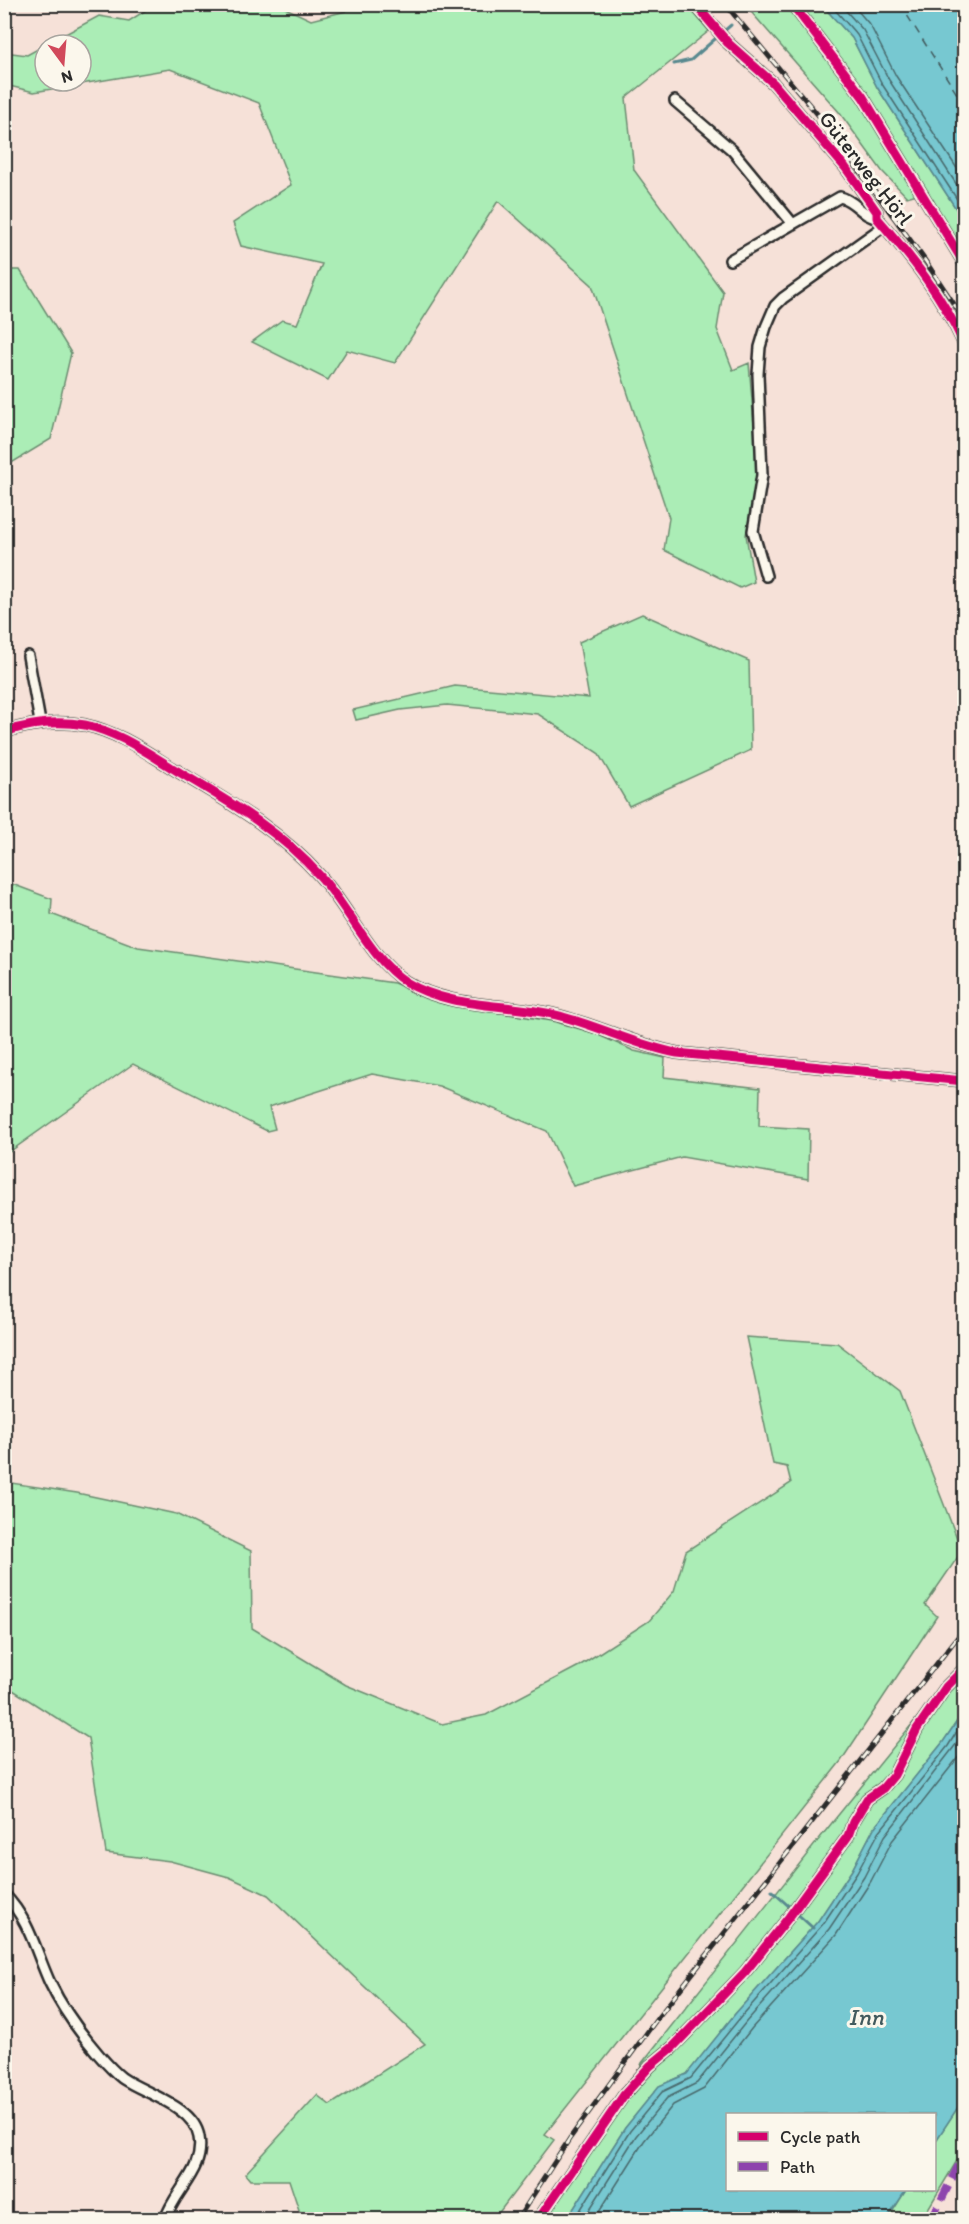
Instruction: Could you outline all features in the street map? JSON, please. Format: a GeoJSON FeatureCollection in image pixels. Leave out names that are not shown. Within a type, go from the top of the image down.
{"type":"FeatureCollection","features":[{"type":"Feature","properties":{"kind":"street","name":"Güterweg Hörl"},"geometry":{"type":"LineString","coordinates":[[695,4],[728,44],[758,68],[793,106],[845,167],[877,212],[881,222],[920,268],[964,344]]}},
{"type":"Feature","properties":{"kind":"street"},"geometry":{"type":"LineString","coordinates":[[792,4],[863,97],[964,263]]}},
{"type":"Feature","properties":{"kind":"street"},"geometry":{"type":"LineString","coordinates":[[675,101],[732,150],[793,224]]}},
{"type":"Feature","properties":{"kind":"street"},"geometry":{"type":"LineString","coordinates":[[730,260],[840,197],[854,203],[872,218],[881,222],[783,298],[775,306],[766,327],[760,347],[758,374],[762,475],[753,531],[766,576]]}},
{"type":"Feature","properties":{"kind":"street"},"geometry":{"type":"LineString","coordinates":[[28,656],[40,722]]}},
{"type":"Feature","properties":{"kind":"street"},"geometry":{"type":"LineString","coordinates":[[4,732],[40,722],[86,726],[124,739],[271,830],[297,852],[327,884],[380,959],[395,975],[421,990],[446,998],[554,1015],[597,1027],[635,1043],[677,1053],[964,1081]]}},
{"type":"Feature","properties":{"kind":"street"},"geometry":{"type":"LineString","coordinates":[[538,2220],[624,2095],[650,2066],[673,2047],[720,1999],[789,1917],[848,1836],[853,1822],[867,1799],[883,1788],[894,1775],[917,1729],[945,1687],[964,1670]]}},
{"type":"Feature","properties":{"kind":"street"},"geometry":{"type":"LineString","coordinates":[[4,1894],[18,1908],[25,1920],[52,1987],[93,2047],[120,2077],[181,2110],[196,2125],[200,2144],[196,2167],[170,2206],[165,2220]]}},
{"type":"Feature","properties":{"kind":"green space"},"geometry":{"type":"Polygon","coordinates":[[[352,4],[687,5],[709,31],[626,98],[634,170],[723,292],[717,329],[733,370],[749,363],[758,475],[746,535],[754,582],[740,588],[664,550],[669,518],[592,285],[498,201],[395,363],[347,350],[328,380],[252,342],[282,320],[297,324],[322,264],[241,246],[233,223],[291,185],[259,103],[170,69],[93,82],[93,33],[67,33],[99,16],[129,21],[154,5],[279,5],[311,20],[346,11],[352,4]]]}},
{"type":"Feature","properties":{"kind":"green space"},"geometry":{"type":"Polygon","coordinates":[[[745,5],[822,5],[852,38],[877,87],[964,221],[964,259],[924,192],[907,197],[882,171],[839,112],[745,5]]]}},
{"type":"Feature","properties":{"kind":"green space"},"geometry":{"type":"Polygon","coordinates":[[[5,52],[27,55],[33,52],[33,92],[5,85],[5,52]]]}},
{"type":"Feature","properties":{"kind":"green space"},"geometry":{"type":"Polygon","coordinates":[[[5,270],[20,270],[71,353],[51,439],[5,467],[5,270]]]}},
{"type":"Feature","properties":{"kind":"green space"},"geometry":{"type":"Polygon","coordinates":[[[642,614],[749,661],[751,750],[629,806],[598,753],[538,714],[447,705],[400,710],[356,720],[353,710],[455,686],[589,698],[579,642],[642,614]]]}},
{"type":"Feature","properties":{"kind":"green space"},"geometry":{"type":"Polygon","coordinates":[[[4,881],[52,899],[51,914],[138,947],[394,983],[444,1004],[552,1021],[594,1033],[634,1051],[665,1058],[664,1077],[760,1088],[759,1126],[809,1129],[808,1179],[682,1157],[573,1186],[547,1131],[439,1086],[372,1074],[269,1107],[275,1129],[267,1131],[133,1064],[5,1155],[4,881]]]}},
{"type":"Feature","properties":{"kind":"green space"},"geometry":{"type":"Polygon","coordinates":[[[746,1337],[837,1343],[900,1391],[962,1551],[925,1605],[937,1616],[841,1761],[545,2134],[554,2140],[494,2219],[302,2219],[289,2180],[250,2180],[245,2174],[317,2095],[330,2105],[425,2044],[268,1895],[229,1877],[170,1861],[106,1853],[88,1738],[5,1685],[5,1482],[77,1493],[176,1514],[251,1551],[252,1628],[346,1685],[442,1724],[486,1715],[579,1666],[649,1621],[674,1591],[686,1551],[791,1483],[787,1467],[773,1464],[746,1337]]]}},
{"type":"Feature","properties":{"kind":"green space"},"geometry":{"type":"Polygon","coordinates":[[[964,1668],[964,1711],[943,1742],[874,1828],[852,1870],[818,1921],[735,2014],[687,2074],[659,2086],[625,2128],[567,2219],[543,2220],[631,2090],[642,2063],[947,1681],[964,1668]]]}},
{"type":"Feature","properties":{"kind":"green space"},"geometry":{"type":"Polygon","coordinates":[[[964,2098],[964,2149],[922,2219],[887,2220],[905,2191],[936,2191],[936,2140],[964,2098]]]}},
{"type":"Feature","properties":{"kind":"water"},"geometry":{"type":"Polygon","coordinates":[[[822,5],[964,5],[964,221],[877,87],[852,38],[822,5]]]}},
{"type":"Feature","properties":{"kind":"water","name":"Inn"},"geometry":{"type":"Polygon","coordinates":[[[964,1711],[964,2098],[936,2140],[936,2113],[726,2113],[726,2191],[905,2191],[887,2219],[567,2219],[625,2128],[659,2086],[687,2074],[735,2014],[818,1921],[852,1870],[874,1828],[943,1742],[964,1711]]]}},
{"type":"Feature","properties":{"kind":"waterway"},"geometry":{"type":"LineString","coordinates":[[746,9],[754,4]]}},
{"type":"Feature","properties":{"kind":"waterway"},"geometry":{"type":"LineString","coordinates":[[674,64],[691,60],[731,25]]}},
{"type":"Feature","properties":{"kind":"waterway"},"geometry":{"type":"LineString","coordinates":[[772,1891],[813,1928]]}},
{"type":"Feature","properties":{"kind":"ferry route"},"geometry":{"type":"LineString","coordinates":[[900,4],[964,105]]}},
{"type":"Feature","properties":{"kind":"railway"},"geometry":{"type":"LineString","coordinates":[[725,4],[829,128],[924,259],[964,319]]}},
{"type":"Feature","properties":{"kind":"railway"},"geometry":{"type":"LineString","coordinates":[[517,2220],[570,2138],[659,2016],[964,1629]]}},
{"type":"Feature","properties":{"kind":"marked path"},"geometry":{"type":"LineString","coordinates":[[931,2220],[964,2155]]}},
{"type":"Feature","properties":{"kind":"cycle path"},"geometry":{"type":"LineString","coordinates":[[695,4],[728,43],[773,83],[845,167],[877,212],[877,218],[936,293],[964,344]]}},
{"type":"Feature","properties":{"kind":"cycle path"},"geometry":{"type":"LineString","coordinates":[[792,4],[863,97],[964,263]]}},
{"type":"Feature","properties":{"kind":"cycle path"},"geometry":{"type":"LineString","coordinates":[[4,732],[24,726],[54,723],[75,723],[97,728],[131,743],[214,793],[252,817],[304,859],[330,889],[382,961],[406,982],[423,991],[460,1001],[556,1015],[677,1053],[964,1081]]}},
{"type":"Feature","properties":{"kind":"cycle path"},"geometry":{"type":"LineString","coordinates":[[538,2220],[624,2095],[650,2066],[673,2047],[745,1972],[789,1917],[848,1836],[853,1822],[867,1799],[883,1788],[894,1775],[917,1729],[946,1687],[964,1669]]}}]}
